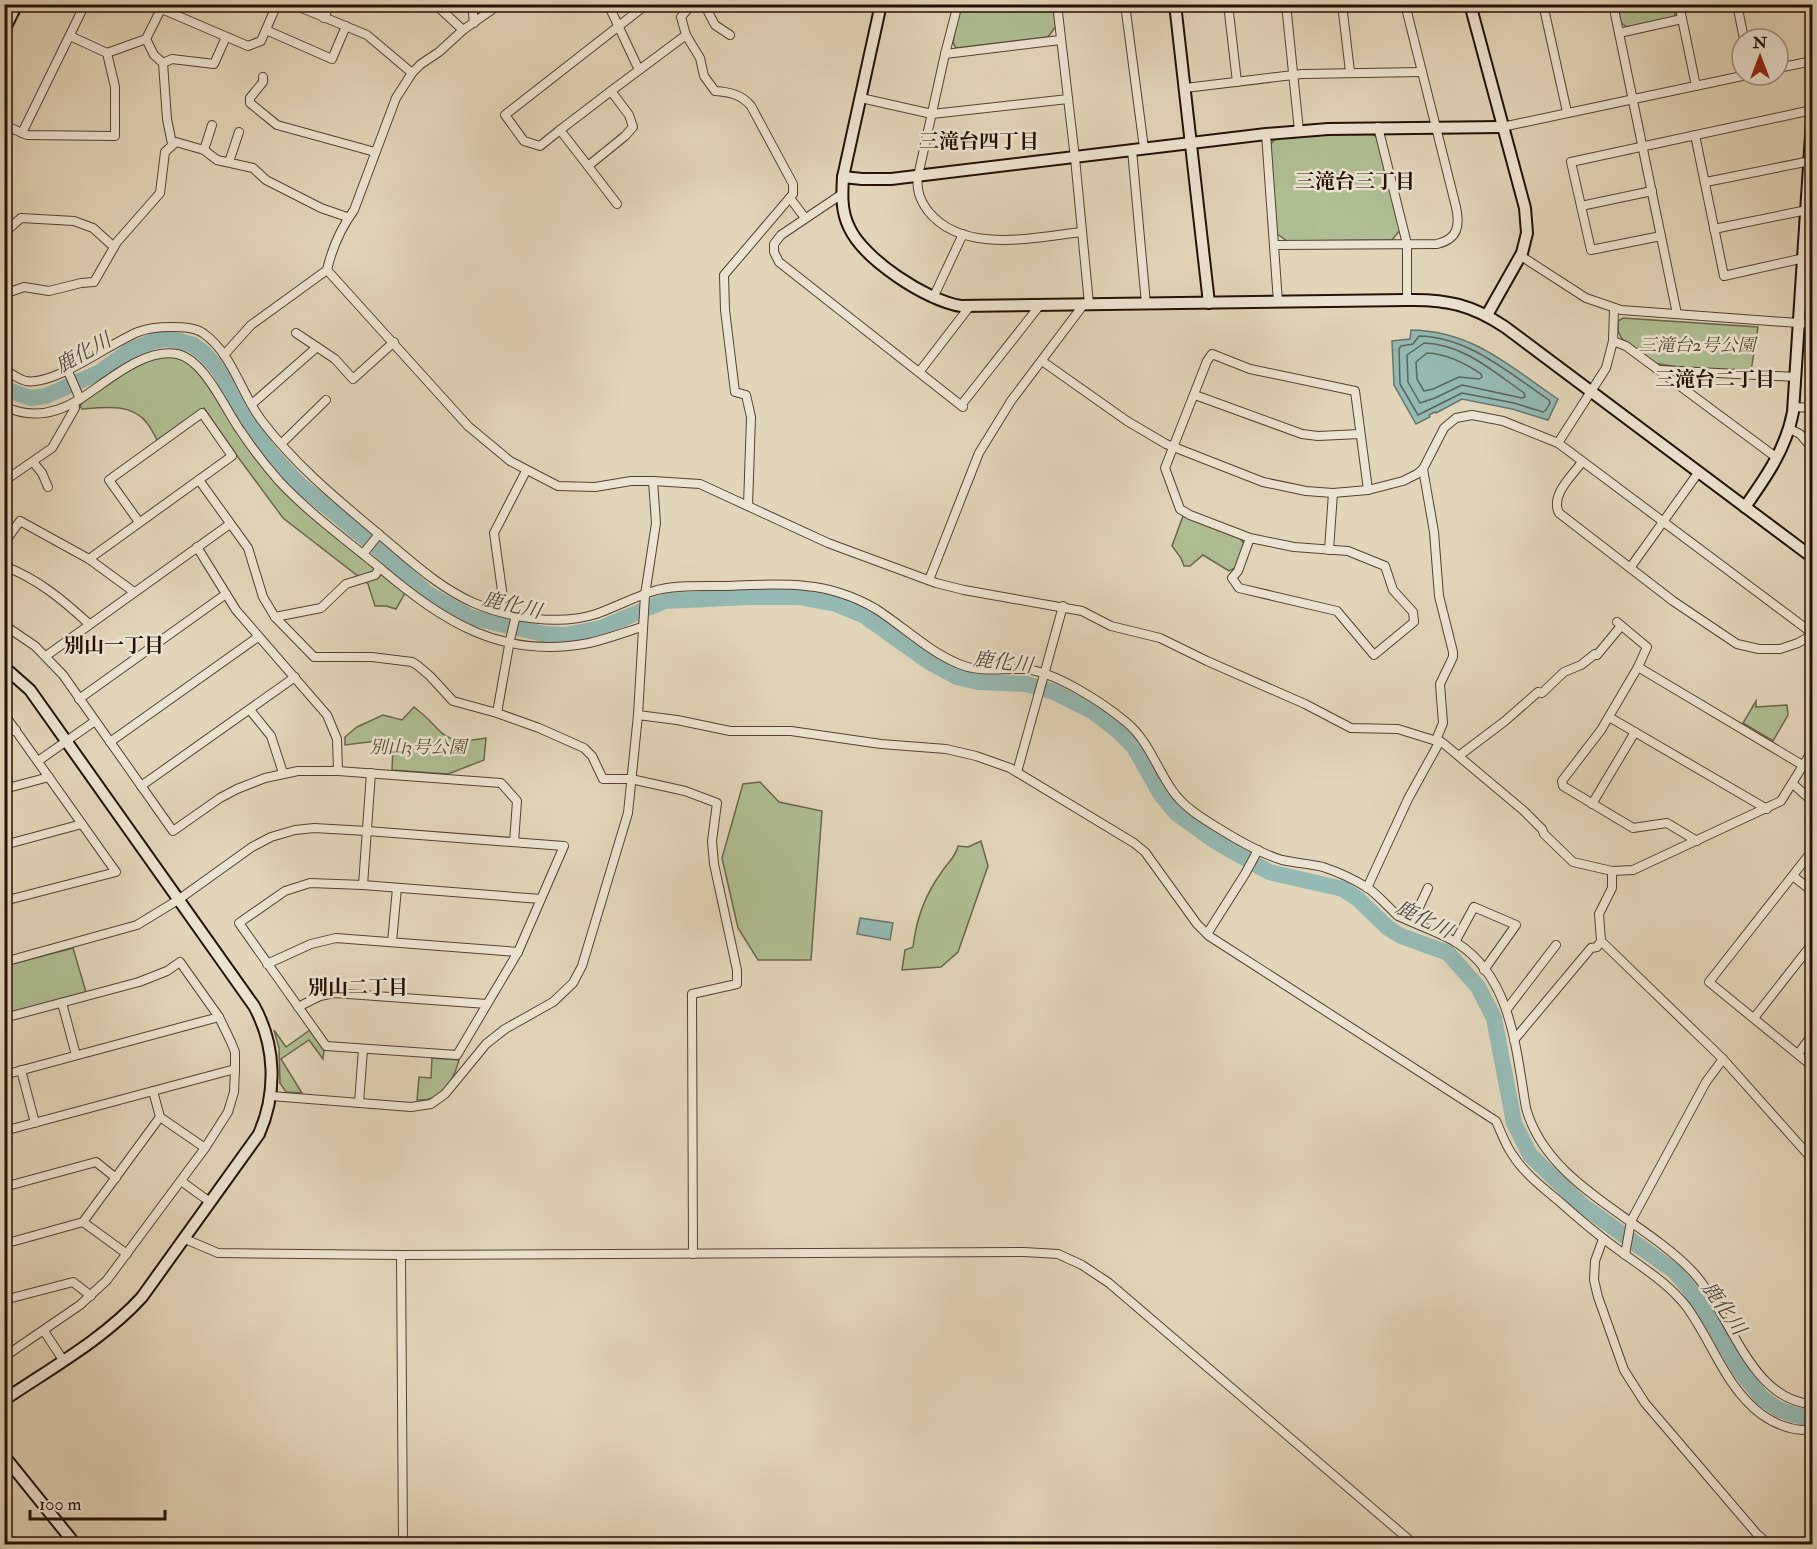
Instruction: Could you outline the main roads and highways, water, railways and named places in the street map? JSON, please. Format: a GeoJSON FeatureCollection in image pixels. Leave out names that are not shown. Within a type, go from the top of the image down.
{"type":"FeatureCollection","features":[{"type":"Feature","properties":{"kind":"water"},"geometry":{"type":"Polygon","coordinates":[[[1411,330],[1453,337],[1489,352],[1506,363],[1558,399],[1548,420],[1512,409],[1462,399],[1416,424],[1394,385],[1392,341],[1410,339],[1411,330]]]}},
{"type":"Feature","properties":{"kind":"water"},"geometry":{"type":"Polygon","coordinates":[[[860,918],[893,923],[890,940],[857,934],[860,918]]]}},
{"type":"Feature","properties":{"kind":"waterway","name":"鹿化川"},"geometry":{"type":"LineString","coordinates":[[4,389],[31,398],[46,396],[100,372],[129,351],[153,341],[165,339],[193,345],[205,354],[219,370],[248,422],[271,454],[299,484],[375,546],[428,594],[470,617],[544,634],[565,635],[601,628],[665,601],[798,597],[836,604],[863,615],[929,662],[957,677],[978,682],[1026,684],[1054,692],[1092,711],[1134,747],[1161,795],[1176,813],[1215,841],[1269,872],[1343,889],[1358,899],[1388,928],[1401,936],[1448,953],[1478,987],[1494,1018],[1514,1123],[1530,1155],[1582,1205],[1674,1271],[1688,1287],[1739,1369],[1762,1398],[1778,1409],[1812,1418]]}},
{"type":"Feature","properties":{"kind":"district","name":"三滝台四丁目"},"geometry":{"type":"Point","coordinates":[979,141]}},
{"type":"Feature","properties":{"kind":"district","name":"三滝台三丁目"},"geometry":{"type":"Point","coordinates":[1355,181]}},
{"type":"Feature","properties":{"kind":"district","name":"三滝台二丁目"},"geometry":{"type":"Point","coordinates":[1715,379]}},
{"type":"Feature","properties":{"kind":"district","name":"別山一丁目"},"geometry":{"type":"Point","coordinates":[114,645]}},
{"type":"Feature","properties":{"kind":"district","name":"別山二丁目"},"geometry":{"type":"Point","coordinates":[358,987]}},
{"type":"Feature","properties":{"kind":"park label","name":"三滝台2号公園"},"geometry":{"type":"Point","coordinates":[1697,345]}},
{"type":"Feature","properties":{"kind":"park label","name":"別山3号公園"},"geometry":{"type":"Point","coordinates":[418,747]}}]}
